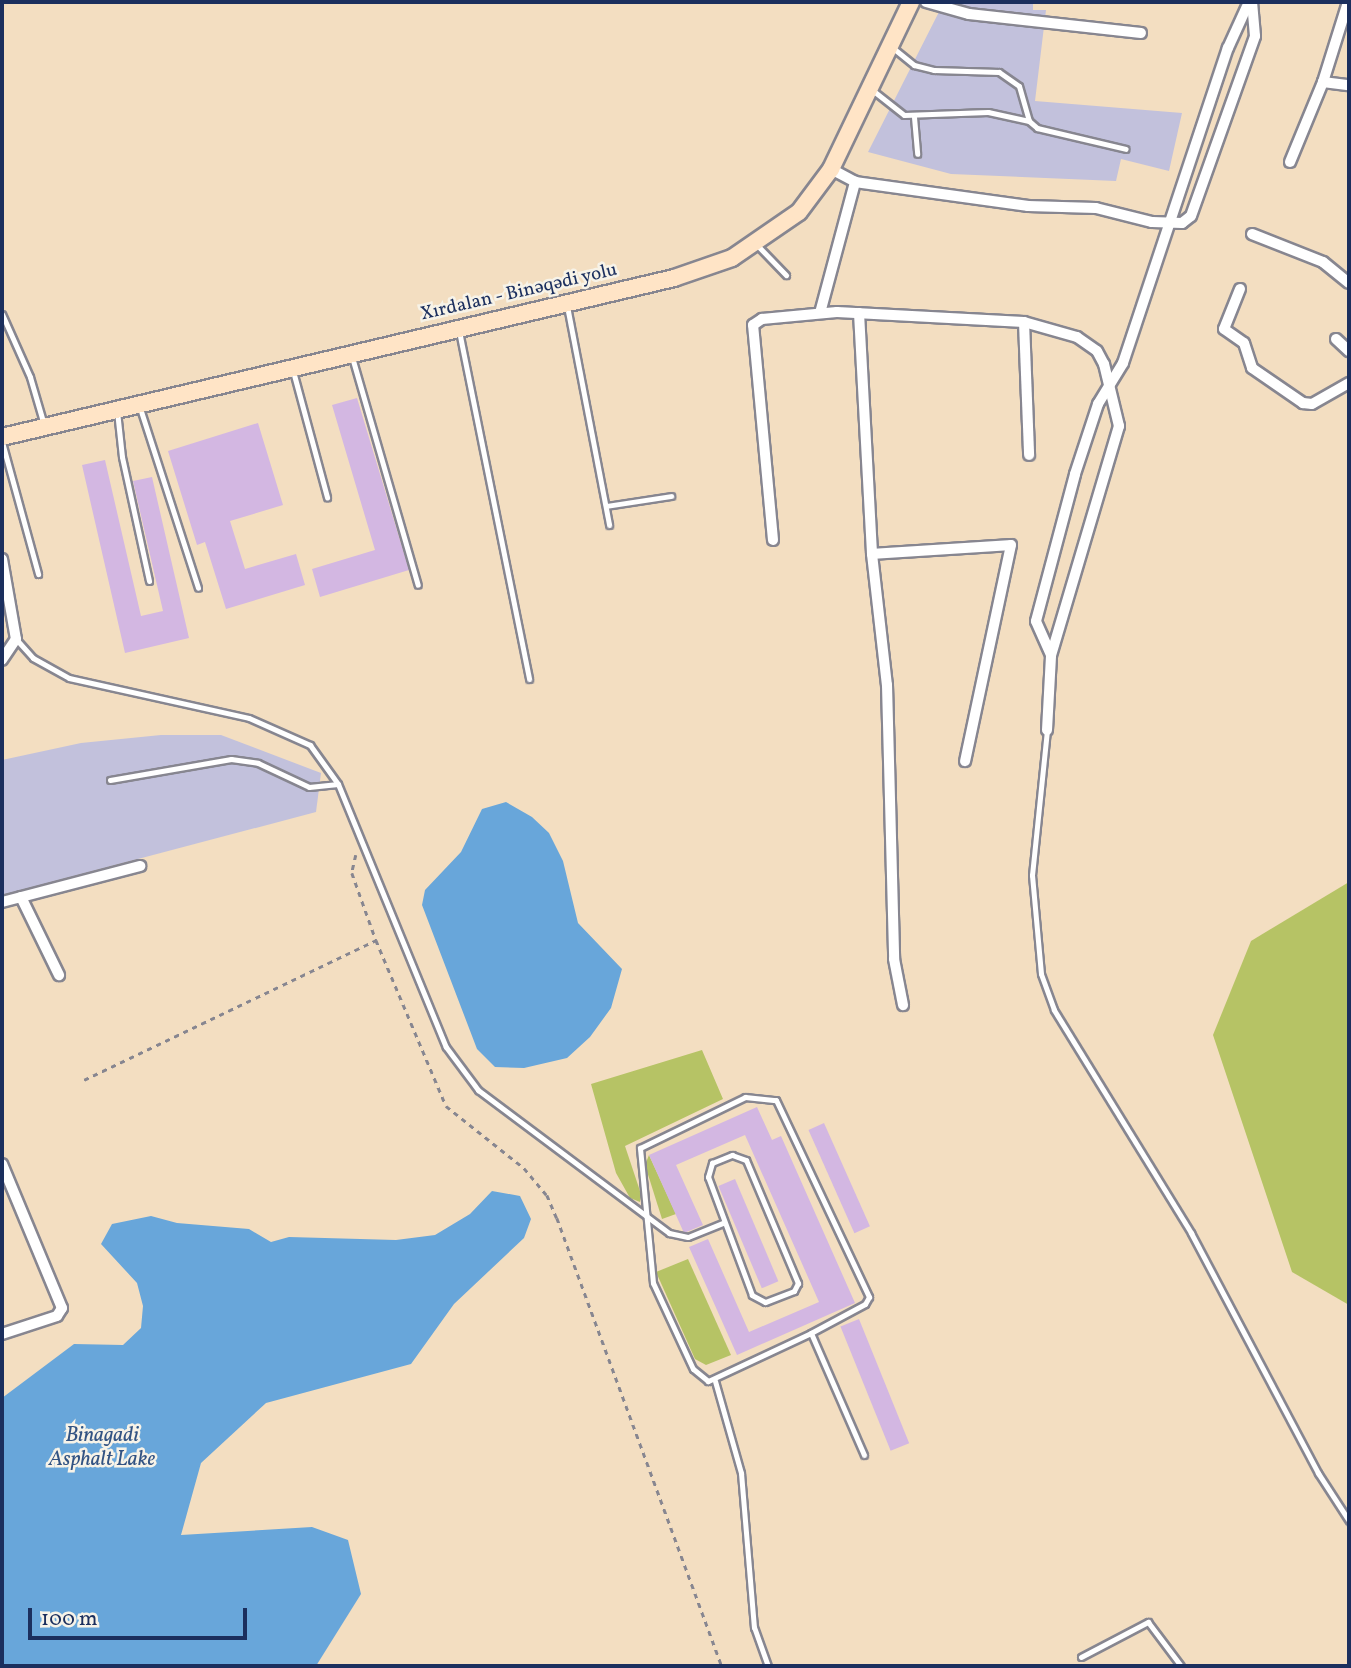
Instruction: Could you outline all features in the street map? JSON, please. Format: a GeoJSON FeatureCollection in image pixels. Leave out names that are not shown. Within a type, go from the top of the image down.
{"type":"FeatureCollection","features":[{"type":"Feature","properties":{"kind":"main road","name":"Xırdalan - Binəqədi yolu"},"geometry":{"type":"LineString","coordinates":[[2,436],[674,278],[757,245],[799,212],[831,169],[911,2]]}},
{"type":"Feature","properties":{"kind":"street"},"geometry":{"type":"LineString","coordinates":[[926,2],[969,14],[1141,33]]}},
{"type":"Feature","properties":{"kind":"street"},"geometry":{"type":"LineString","coordinates":[[1051,655],[1036,621],[1075,474],[1110,382],[1123,363],[1228,48],[1250,2]]}},
{"type":"Feature","properties":{"kind":"street"},"geometry":{"type":"LineString","coordinates":[[831,169],[855,182],[1028,206],[1097,208],[1182,223],[1191,216],[1255,36],[1250,2]]}},
{"type":"Feature","properties":{"kind":"street"},"geometry":{"type":"LineString","coordinates":[[1290,162],[1323,82],[1348,2]]}},
{"type":"Feature","properties":{"kind":"street"},"geometry":{"type":"LineString","coordinates":[[1323,82],[1349,85]]}},
{"type":"Feature","properties":{"kind":"street"},"geometry":{"type":"LineString","coordinates":[[820,313],[855,182]]}},
{"type":"Feature","properties":{"kind":"street"},"geometry":{"type":"LineString","coordinates":[[1252,234],[1323,262],[1349,282]]}},
{"type":"Feature","properties":{"kind":"street"},"geometry":{"type":"LineString","coordinates":[[1240,289],[1224,329],[1244,343],[1252,368],[1303,403],[1312,404],[1349,383]]}},
{"type":"Feature","properties":{"kind":"street"},"geometry":{"type":"LineString","coordinates":[[773,540],[753,325],[762,319],[820,313],[859,313],[1024,322],[1077,337],[1097,351],[1110,382],[1119,426],[1051,655],[1047,730]]}},
{"type":"Feature","properties":{"kind":"street"},"geometry":{"type":"LineString","coordinates":[[859,313],[872,554],[885,646],[894,959],[904,1005]]}},
{"type":"Feature","properties":{"kind":"street"},"geometry":{"type":"LineString","coordinates":[[1024,322],[1029,455]]}},
{"type":"Feature","properties":{"kind":"street"},"geometry":{"type":"LineString","coordinates":[[1336,339],[1349,351]]}},
{"type":"Feature","properties":{"kind":"street"},"geometry":{"type":"LineString","coordinates":[[872,554],[1011,545],[965,761]]}},
{"type":"Feature","properties":{"kind":"street"},"geometry":{"type":"LineString","coordinates":[[2,559],[16,639],[2,660]]}},
{"type":"Feature","properties":{"kind":"street"},"geometry":{"type":"LineString","coordinates":[[2,902],[140,866]]}},
{"type":"Feature","properties":{"kind":"street"},"geometry":{"type":"LineString","coordinates":[[21,897],[59,975]]}},
{"type":"Feature","properties":{"kind":"street"},"geometry":{"type":"LineString","coordinates":[[2,1164],[62,1308],[57,1316],[2,1334]]}},
{"type":"Feature","properties":{"kind":"lane"},"geometry":{"type":"LineString","coordinates":[[890,47],[914,65],[999,72],[1018,86],[1029,121]]}},
{"type":"Feature","properties":{"kind":"lane"},"geometry":{"type":"LineString","coordinates":[[870,88],[890,107],[914,117],[988,112],[1029,121],[1037,128],[1126,149]]}},
{"type":"Feature","properties":{"kind":"lane"},"geometry":{"type":"LineString","coordinates":[[914,117],[917,154]]}},
{"type":"Feature","properties":{"kind":"lane"},"geometry":{"type":"LineString","coordinates":[[757,245],[786,275]]}},
{"type":"Feature","properties":{"kind":"lane"},"geometry":{"type":"LineString","coordinates":[[566,303],[610,525]]}},
{"type":"Feature","properties":{"kind":"lane"},"geometry":{"type":"LineString","coordinates":[[2,314],[30,377],[44,425]]}},
{"type":"Feature","properties":{"kind":"lane"},"geometry":{"type":"LineString","coordinates":[[458,328],[529,679]]}},
{"type":"Feature","properties":{"kind":"lane"},"geometry":{"type":"LineString","coordinates":[[351,354],[418,584]]}},
{"type":"Feature","properties":{"kind":"lane"},"geometry":{"type":"LineString","coordinates":[[292,368],[327,497]]}},
{"type":"Feature","properties":{"kind":"lane"},"geometry":{"type":"LineString","coordinates":[[139,402],[198,588]]}},
{"type":"Feature","properties":{"kind":"lane"},"geometry":{"type":"LineString","coordinates":[[116,408],[121,457],[149,581]]}},
{"type":"Feature","properties":{"kind":"lane"},"geometry":{"type":"LineString","coordinates":[[2,442],[38,574]]}},
{"type":"Feature","properties":{"kind":"lane"},"geometry":{"type":"LineString","coordinates":[[606,506],[671,496]]}},
{"type":"Feature","properties":{"kind":"lane"},"geometry":{"type":"LineString","coordinates":[[16,639],[33,658],[69,678],[208,707],[277,727],[320,753],[338,784],[446,1047],[478,1090],[533,1136],[646,1219],[678,1237],[722,1223]]}},
{"type":"Feature","properties":{"kind":"lane"},"geometry":{"type":"LineString","coordinates":[[1047,730],[1032,876],[1041,974],[1054,1010],[1191,1233],[1318,1473],[1349,1521]]}},
{"type":"Feature","properties":{"kind":"lane"},"geometry":{"type":"LineString","coordinates":[[110,780],[231,759],[258,763],[309,787],[338,784]]}},
{"type":"Feature","properties":{"kind":"lane"},"geometry":{"type":"LineString","coordinates":[[746,1097],[776,1100],[869,1297],[865,1304],[811,1334],[715,1381],[708,1381],[693,1369],[653,1283],[640,1148],[746,1097]]}},
{"type":"Feature","properties":{"kind":"lane"},"geometry":{"type":"LineString","coordinates":[[740,1155],[746,1160],[799,1283],[794,1291],[765,1302],[752,1295],[722,1223],[708,1170],[712,1163],[740,1155]]}},
{"type":"Feature","properties":{"kind":"lane"},"geometry":{"type":"LineString","coordinates":[[811,1334],[864,1455]]}},
{"type":"Feature","properties":{"kind":"lane"},"geometry":{"type":"LineString","coordinates":[[715,1381],[741,1473],[754,1627],[768,1666]]}},
{"type":"Feature","properties":{"kind":"lane"},"geometry":{"type":"LineString","coordinates":[[1081,1657],[1148,1622],[1181,1666]]}},
{"type":"Feature","properties":{"kind":"path"},"geometry":{"type":"LineString","coordinates":[[361,842],[352,873],[376,940],[446,1106],[524,1168],[547,1195],[707,1615],[722,1666]]}},
{"type":"Feature","properties":{"kind":"path"},"geometry":{"type":"LineString","coordinates":[[84,1080],[376,940]]}},
{"type":"Feature","properties":{"kind":"shaded area"},"geometry":{"type":"Polygon","coordinates":[[[944,2],[1033,2],[1033,10],[1046,10],[1035,101],[1182,113],[1169,171],[1121,159],[1116,181],[951,174],[868,152],[944,2]]]}},
{"type":"Feature","properties":{"kind":"shaded area"},"geometry":{"type":"Polygon","coordinates":[[[161,735],[221,735],[321,773],[316,812],[2,895],[2,760],[81,743],[161,735]]]}},
{"type":"Feature","properties":{"kind":"green space"},"geometry":{"type":"Polygon","coordinates":[[[1349,882],[1349,1305],[1292,1272],[1213,1035],[1251,941],[1349,882]]]}},
{"type":"Feature","properties":{"kind":"green space"},"geometry":{"type":"Polygon","coordinates":[[[702,1050],[723,1099],[625,1146],[641,1194],[640,1202],[630,1198],[616,1173],[591,1084],[702,1050]]]}},
{"type":"Feature","properties":{"kind":"green space"},"geometry":{"type":"Polygon","coordinates":[[[649,1155],[676,1214],[662,1219],[645,1165],[649,1155]]]}},
{"type":"Feature","properties":{"kind":"green space"},"geometry":{"type":"Polygon","coordinates":[[[688,1259],[731,1355],[706,1365],[695,1359],[656,1272],[688,1259]]]}},
{"type":"Feature","properties":{"kind":"water"},"geometry":{"type":"Polygon","coordinates":[[[506,802],[532,817],[549,833],[563,861],[578,923],[622,969],[611,1008],[590,1037],[567,1058],[524,1068],[495,1067],[477,1049],[422,905],[425,890],[461,852],[482,809],[506,802]]]}},
{"type":"Feature","properties":{"kind":"water","name":"Binagadi Asphalt Lake"},"geometry":{"type":"Polygon","coordinates":[[[492,1191],[520,1196],[531,1219],[524,1238],[454,1304],[411,1364],[266,1403],[201,1463],[181,1535],[312,1527],[348,1540],[361,1594],[316,1666],[2,1666],[2,1398],[74,1344],[123,1345],[141,1328],[143,1306],[137,1283],[101,1244],[112,1224],[151,1216],[177,1223],[249,1229],[271,1242],[289,1237],[396,1240],[435,1235],[470,1214],[492,1191]]]}},
{"type":"Feature","properties":{"kind":"building"},"geometry":{"type":"Polygon","coordinates":[[[357,398],[409,570],[320,597],[312,569],[375,550],[332,405],[357,398]]]}},
{"type":"Feature","properties":{"kind":"building"},"geometry":{"type":"Polygon","coordinates":[[[258,423],[283,505],[230,521],[245,569],[296,554],[305,585],[226,609],[205,542],[197,545],[168,451],[258,423]]]}},
{"type":"Feature","properties":{"kind":"building"},"geometry":{"type":"Polygon","coordinates":[[[105,460],[141,616],[163,611],[133,481],[152,477],[189,638],[125,653],[82,465],[105,460]]]}},
{"type":"Feature","properties":{"kind":"building"},"geometry":{"type":"Polygon","coordinates":[[[757,1107],[772,1140],[781,1136],[855,1303],[737,1355],[689,1247],[708,1239],[749,1332],[819,1302],[745,1135],[676,1165],[703,1225],[684,1233],[649,1155],[757,1107]]]}},
{"type":"Feature","properties":{"kind":"building"},"geometry":{"type":"Polygon","coordinates":[[[824,1123],[870,1226],[854,1233],[808,1130],[824,1123]]]}},
{"type":"Feature","properties":{"kind":"building"},"geometry":{"type":"Polygon","coordinates":[[[735,1179],[778,1281],[762,1288],[718,1186],[735,1179]]]}},
{"type":"Feature","properties":{"kind":"building"},"geometry":{"type":"Polygon","coordinates":[[[859,1319],[909,1443],[891,1451],[840,1326],[859,1319]]]}}]}
